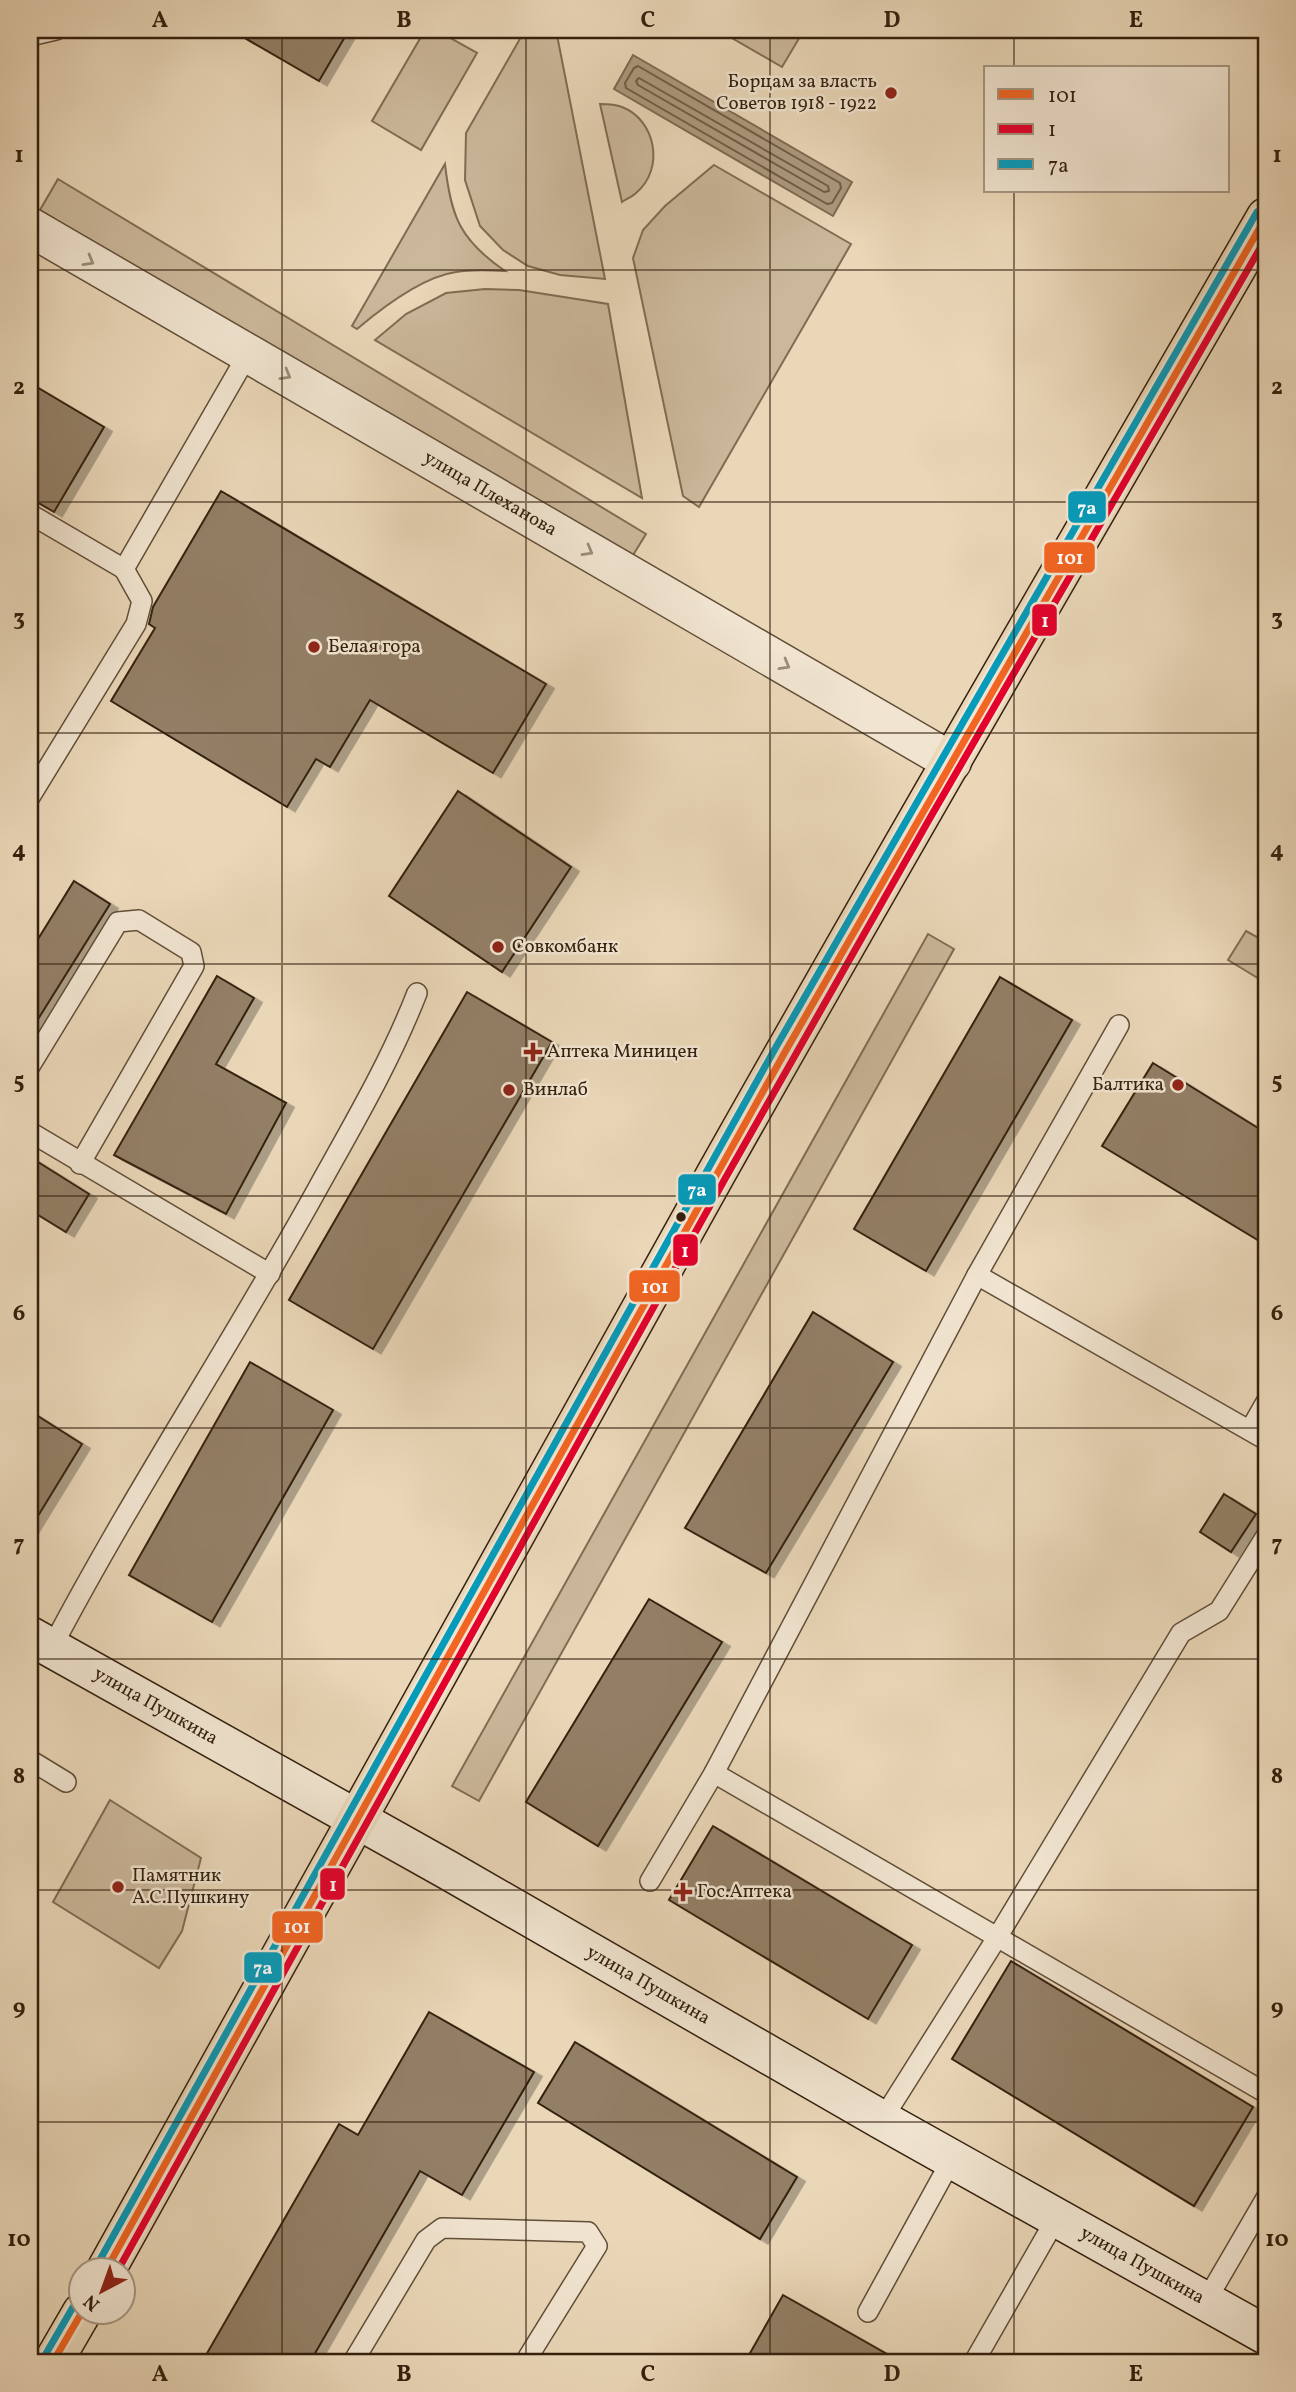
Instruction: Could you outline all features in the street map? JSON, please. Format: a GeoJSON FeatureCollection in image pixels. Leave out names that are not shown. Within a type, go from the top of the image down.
{"type":"FeatureCollection","features":[{"type":"Feature","properties":{"kind":"main road"},"geometry":{"type":"LineString","coordinates":[[114,2256],[717,1173],[1266,217]]}},
{"type":"Feature","properties":{"kind":"main road","name":"улица Плеханова"},"geometry":{"type":"LineString","coordinates":[[30,227],[951,762]]}},
{"type":"Feature","properties":{"kind":"main road","name":"улица Пушкина"},"geometry":{"type":"LineString","coordinates":[[40,1642],[446,1869],[882,2120],[1266,2335]]}},
{"type":"Feature","properties":{"kind":"main road"},"geometry":{"type":"LineString","coordinates":[[53,2362],[74,2326]]}},
{"type":"Feature","properties":{"kind":"lane"},"geometry":{"type":"LineString","coordinates":[[30,36],[56,30]]}},
{"type":"Feature","properties":{"kind":"lane"},"geometry":{"type":"LineString","coordinates":[[124,569],[248,354]]}},
{"type":"Feature","properties":{"kind":"lane"},"geometry":{"type":"LineString","coordinates":[[30,514],[124,569],[142,601],[136,624],[30,797]]}},
{"type":"Feature","properties":{"kind":"lane"},"geometry":{"type":"LineString","coordinates":[[30,1066],[118,922],[139,920],[191,952],[194,966],[80,1164]]}},
{"type":"Feature","properties":{"kind":"lane"},"geometry":{"type":"LineString","coordinates":[[40,1642],[85,1585],[270,1274],[401,1035],[417,993]]}},
{"type":"Feature","properties":{"kind":"lane"},"geometry":{"type":"LineString","coordinates":[[650,1881],[714,1773],[977,1275],[1119,1026]]}},
{"type":"Feature","properties":{"kind":"lane"},"geometry":{"type":"LineString","coordinates":[[30,1132],[270,1274]]}},
{"type":"Feature","properties":{"kind":"lane"},"geometry":{"type":"LineString","coordinates":[[977,1275],[1258,1435],[1266,1402]]}},
{"type":"Feature","properties":{"kind":"lane"},"geometry":{"type":"LineString","coordinates":[[882,2120],[998,1936],[1181,1633],[1219,1611],[1266,1536]]}},
{"type":"Feature","properties":{"kind":"lane"},"geometry":{"type":"LineString","coordinates":[[30,1760],[66,1782]]}},
{"type":"Feature","properties":{"kind":"lane"},"geometry":{"type":"LineString","coordinates":[[714,1773],[1266,2093]]}},
{"type":"Feature","properties":{"kind":"lane"},"geometry":{"type":"LineString","coordinates":[[868,2312],[952,2159]]}},
{"type":"Feature","properties":{"kind":"lane"},"geometry":{"type":"LineString","coordinates":[[1206,2301],[1266,2198]]}},
{"type":"Feature","properties":{"kind":"lane"},"geometry":{"type":"LineString","coordinates":[[974,2362],[1057,2217]]}},
{"type":"Feature","properties":{"kind":"lane"},"geometry":{"type":"LineString","coordinates":[[354,2362],[426,2240],[442,2228],[588,2232],[597,2246],[525,2362]]}},
{"type":"Feature","properties":{"kind":"shaded area"},"geometry":{"type":"Polygon","coordinates":[[[425,30],[436,30],[477,53],[421,150],[372,121],[425,30]]]}},
{"type":"Feature","properties":{"kind":"shaded area"},"geometry":{"type":"Polygon","coordinates":[[[525,30],[556,30],[605,279],[560,275],[528,266],[503,250],[480,226],[465,180],[466,133],[525,30]]]}},
{"type":"Feature","properties":{"kind":"shaded area"},"geometry":{"type":"Polygon","coordinates":[[[718,30],[804,30],[782,67],[718,30]]]}},
{"type":"Feature","properties":{"kind":"shaded area"},"geometry":{"type":"Polygon","coordinates":[[[600,104],[619,106],[634,113],[643,123],[653,146],[651,171],[645,183],[622,202],[600,104]]]}},
{"type":"Feature","properties":{"kind":"shaded area"},"geometry":{"type":"Polygon","coordinates":[[[445,164],[451,199],[460,226],[477,249],[505,271],[462,271],[430,280],[391,303],[357,329],[352,326],[445,164]]]}},
{"type":"Feature","properties":{"kind":"shaded area"},"geometry":{"type":"Polygon","coordinates":[[[714,165],[851,244],[699,507],[683,496],[633,258],[643,230],[665,206],[714,165]]]}},
{"type":"Feature","properties":{"kind":"shaded area"},"geometry":{"type":"Polygon","coordinates":[[[58,179],[646,534],[627,565],[40,210],[58,179]]]}},
{"type":"Feature","properties":{"kind":"shaded area"},"geometry":{"type":"Polygon","coordinates":[[[485,289],[519,290],[608,304],[642,498],[375,340],[406,314],[446,293],[485,289]]]}},
{"type":"Feature","properties":{"kind":"shaded area"},"geometry":{"type":"Polygon","coordinates":[[[1246,931],[1266,942],[1266,983],[1228,960],[1246,931]]]}},
{"type":"Feature","properties":{"kind":"shaded area"},"geometry":{"type":"Polygon","coordinates":[[[928,934],[954,949],[479,1801],[452,1786],[928,934]]]}},
{"type":"Feature","properties":{"kind":"shaded area"},"geometry":{"type":"Polygon","coordinates":[[[110,1800],[201,1858],[182,1931],[159,1968],[53,1902],[110,1800]]]}},
{"type":"Feature","properties":{"kind":"water"},"geometry":{"type":"Polygon","coordinates":[[[633,55],[852,182],[833,216],[614,89],[633,55]]]}},
{"type":"Feature","properties":{"kind":"building"},"geometry":{"type":"Polygon","coordinates":[[[231,30],[349,30],[319,81],[231,30]]]}},
{"type":"Feature","properties":{"kind":"building"},"geometry":{"type":"Polygon","coordinates":[[[30,383],[104,427],[54,512],[30,498],[30,383]]]}},
{"type":"Feature","properties":{"kind":"building","name":"Белая гора"},"geometry":{"type":"Polygon","coordinates":[[[221,491],[546,684],[493,773],[370,700],[330,767],[316,759],[287,807],[111,701],[155,628],[149,624],[153,607],[221,491]]]}},
{"type":"Feature","properties":{"kind":"building"},"geometry":{"type":"Polygon","coordinates":[[[458,791],[571,867],[502,972],[389,896],[458,791]]]}},
{"type":"Feature","properties":{"kind":"building"},"geometry":{"type":"Polygon","coordinates":[[[74,881],[110,904],[30,1032],[30,952],[74,881]]]}},
{"type":"Feature","properties":{"kind":"building"},"geometry":{"type":"Polygon","coordinates":[[[217,976],[254,998],[216,1064],[286,1103],[226,1214],[114,1155],[217,976]]]}},
{"type":"Feature","properties":{"kind":"building"},"geometry":{"type":"Polygon","coordinates":[[[1000,977],[1072,1020],[926,1271],[854,1229],[1000,977]]]}},
{"type":"Feature","properties":{"kind":"building"},"geometry":{"type":"Polygon","coordinates":[[[467,992],[552,1042],[373,1349],[289,1300],[467,992]]]}},
{"type":"Feature","properties":{"kind":"building"},"geometry":{"type":"Polygon","coordinates":[[[1153,1063],[1266,1133],[1266,1245],[1102,1146],[1153,1063]]]}},
{"type":"Feature","properties":{"kind":"building"},"geometry":{"type":"Polygon","coordinates":[[[30,1157],[89,1194],[66,1232],[30,1210],[30,1157]]]}},
{"type":"Feature","properties":{"kind":"building"},"geometry":{"type":"Polygon","coordinates":[[[813,1312],[893,1362],[766,1573],[685,1528],[813,1312]]]}},
{"type":"Feature","properties":{"kind":"building"},"geometry":{"type":"Polygon","coordinates":[[[250,1362],[333,1410],[212,1622],[129,1575],[250,1362]]]}},
{"type":"Feature","properties":{"kind":"building"},"geometry":{"type":"Polygon","coordinates":[[[30,1411],[82,1444],[30,1529],[30,1411]]]}},
{"type":"Feature","properties":{"kind":"building"},"geometry":{"type":"Polygon","coordinates":[[[1224,1494],[1256,1514],[1231,1552],[1200,1532],[1224,1494]]]}},
{"type":"Feature","properties":{"kind":"building"},"geometry":{"type":"Polygon","coordinates":[[[649,1599],[722,1642],[598,1846],[526,1802],[649,1599]]]}},
{"type":"Feature","properties":{"kind":"building"},"geometry":{"type":"Polygon","coordinates":[[[713,1826],[912,1945],[868,2019],[669,1900],[713,1826]]]}},
{"type":"Feature","properties":{"kind":"building"},"geometry":{"type":"Polygon","coordinates":[[[1011,1961],[1253,2107],[1194,2206],[952,2059],[1011,1961]]]}},
{"type":"Feature","properties":{"kind":"building"},"geometry":{"type":"Polygon","coordinates":[[[429,2012],[534,2072],[462,2195],[420,2171],[310,2362],[202,2362],[339,2124],[358,2135],[429,2012]]]}},
{"type":"Feature","properties":{"kind":"building"},"geometry":{"type":"Polygon","coordinates":[[[575,2042],[797,2177],[760,2239],[538,2103],[575,2042]]]}},
{"type":"Feature","properties":{"kind":"building"},"geometry":{"type":"Polygon","coordinates":[[[783,2295],[901,2362],[745,2362],[783,2295]]]}},
{"type":"Feature","properties":{"kind":"transit line","name":"7а"},"geometry":{"type":"LineString","coordinates":[[102,2256],[776,1047],[1257,212]]}},
{"type":"Feature","properties":{"kind":"transit line","name":"101"},"geometry":{"type":"LineString","coordinates":[[114,2256],[785,1052],[1266,217]]}},
{"type":"Feature","properties":{"kind":"transit line","name":"1"},"geometry":{"type":"LineString","coordinates":[[126,2256],[726,1177],[930,818],[1266,238]]}},
{"type":"Feature","properties":{"kind":"transit line","name":"7а"},"geometry":{"type":"LineString","coordinates":[[44,2357],[66,2319]]}},
{"type":"Feature","properties":{"kind":"transit line","name":"101"},"geometry":{"type":"LineString","coordinates":[[53,2362],[74,2326]]}},
{"type":"Feature","properties":{"kind":"place","name":"Борцам за власть Советов 1918 - 1922"},"geometry":{"type":"Point","coordinates":[891,93]}},
{"type":"Feature","properties":{"kind":"place","name":"Белая гора"},"geometry":{"type":"Point","coordinates":[314,647]}},
{"type":"Feature","properties":{"kind":"place","name":"Совкомбанк"},"geometry":{"type":"Point","coordinates":[498,947]}},
{"type":"Feature","properties":{"kind":"place","name":"Аптека Миницен"},"geometry":{"type":"Point","coordinates":[533,1052]}},
{"type":"Feature","properties":{"kind":"place","name":"Балтика"},"geometry":{"type":"Point","coordinates":[1178,1085]}},
{"type":"Feature","properties":{"kind":"place","name":"Винлаб"},"geometry":{"type":"Point","coordinates":[509,1090]}},
{"type":"Feature","properties":{"kind":"place","name":"Памятник А.С.Пушкину"},"geometry":{"type":"Point","coordinates":[118,1887]}},
{"type":"Feature","properties":{"kind":"place","name":"Гос.Аптека"},"geometry":{"type":"Point","coordinates":[683,1892]}}]}
